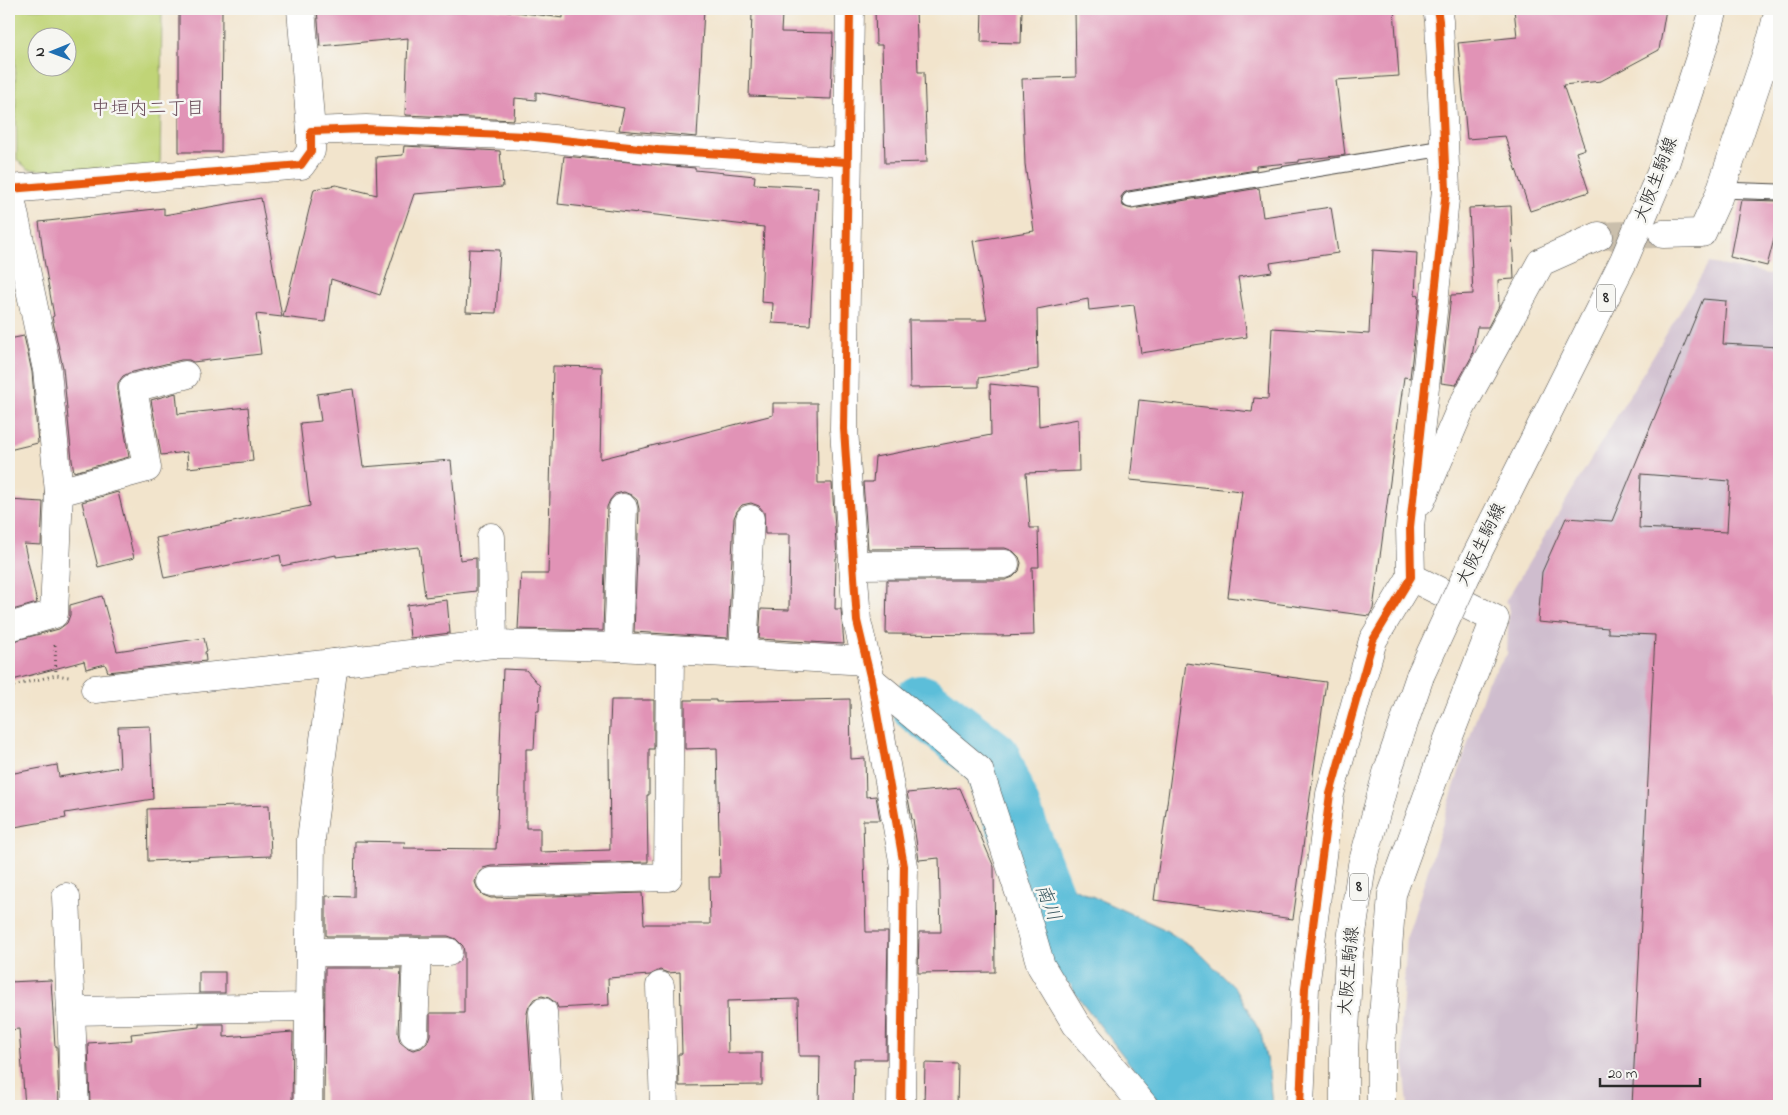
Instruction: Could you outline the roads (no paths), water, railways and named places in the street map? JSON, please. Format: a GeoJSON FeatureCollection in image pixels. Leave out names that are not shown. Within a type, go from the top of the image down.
{"type":"FeatureCollection","features":[{"type":"Feature","properties":{"kind":"street"},"geometry":{"type":"LineString","coordinates":[[9,627],[54,614],[59,492],[47,370],[9,189],[301,165],[311,151],[302,9]]}},
{"type":"Feature","properties":{"kind":"street"},"geometry":{"type":"LineString","coordinates":[[850,9],[844,428],[857,620],[869,670],[904,866],[901,1106]]}},
{"type":"Feature","properties":{"kind":"street"},"geometry":{"type":"LineString","coordinates":[[1300,1106],[1304,988],[1330,794],[1373,640],[1411,577],[1410,527],[1446,190],[1437,9]]}},
{"type":"Feature","properties":{"kind":"street","name":"大阪生駒線"},"geometry":{"type":"LineString","coordinates":[[1344,1106],[1344,1052],[1349,954],[1362,866],[1387,773],[1420,676],[1467,574],[1624,260],[1666,161],[1714,9]]}},
{"type":"Feature","properties":{"kind":"street"},"geometry":{"type":"LineString","coordinates":[[1663,234],[1702,233],[1721,190],[1772,37],[1778,9]]}},
{"type":"Feature","properties":{"kind":"street"},"geometry":{"type":"LineString","coordinates":[[311,131],[366,129],[525,136],[658,150],[847,162]]}},
{"type":"Feature","properties":{"kind":"street"},"geometry":{"type":"LineString","coordinates":[[1410,527],[1460,410],[1541,262],[1599,236]]}},
{"type":"Feature","properties":{"kind":"street"},"geometry":{"type":"LineString","coordinates":[[59,492],[147,468],[133,388],[185,375]]}},
{"type":"Feature","properties":{"kind":"street"},"geometry":{"type":"LineString","coordinates":[[618,647],[623,508]]}},
{"type":"Feature","properties":{"kind":"street"},"geometry":{"type":"LineString","coordinates":[[743,654],[750,519]]}},
{"type":"Feature","properties":{"kind":"street"},"geometry":{"type":"LineString","coordinates":[[491,537],[493,644]]}},
{"type":"Feature","properties":{"kind":"street"},"geometry":{"type":"LineString","coordinates":[[853,566],[1005,564]]}},
{"type":"Feature","properties":{"kind":"street"},"geometry":{"type":"LineString","coordinates":[[1381,1106],[1381,1046],[1392,894],[1448,739],[1495,619],[1411,577]]}},
{"type":"Feature","properties":{"kind":"street"},"geometry":{"type":"LineString","coordinates":[[95,689],[493,644],[618,647],[743,654],[869,670],[979,770],[1020,895],[1040,966],[1076,1024],[1144,1106]]}},
{"type":"Feature","properties":{"kind":"street"},"geometry":{"type":"LineString","coordinates":[[491,882],[668,877],[670,650]]}},
{"type":"Feature","properties":{"kind":"street"},"geometry":{"type":"LineString","coordinates":[[308,1106],[311,839],[334,663]]}},
{"type":"Feature","properties":{"kind":"street"},"geometry":{"type":"LineString","coordinates":[[66,897],[75,1106]]}},
{"type":"Feature","properties":{"kind":"street"},"geometry":{"type":"LineString","coordinates":[[310,952],[448,952]]}},
{"type":"Feature","properties":{"kind":"street"},"geometry":{"type":"LineString","coordinates":[[414,1034],[417,952]]}},
{"type":"Feature","properties":{"kind":"street"},"geometry":{"type":"LineString","coordinates":[[660,986],[664,1106]]}},
{"type":"Feature","properties":{"kind":"street"},"geometry":{"type":"LineString","coordinates":[[71,1011],[309,1007]]}},
{"type":"Feature","properties":{"kind":"street"},"geometry":{"type":"LineString","coordinates":[[543,1012],[549,1106]]}},
{"type":"Feature","properties":{"kind":"lane"},"geometry":{"type":"LineString","coordinates":[[1130,200],[1443,148]]}},
{"type":"Feature","properties":{"kind":"lane"},"geometry":{"type":"LineString","coordinates":[[1721,190],[1779,192]]}},
{"type":"Feature","properties":{"kind":"water"},"geometry":{"type":"Polygon","coordinates":[[[1054,879],[1162,928],[1196,949],[1237,990],[1261,1034],[1269,1073],[1272,1106],[1162,1106],[1075,993],[1033,900],[1054,879]]]}},
{"type":"Feature","properties":{"kind":"waterway","name":"南川"},"geometry":{"type":"LineString","coordinates":[[921,705],[991,759],[1056,927],[1085,959]]}},
{"type":"Feature","properties":{"kind":"tunnel"},"geometry":{"type":"LineString","coordinates":[[1599,236],[1657,234]]}},
{"type":"Feature","properties":{"kind":"district","name":"中垣内二丁目"},"geometry":{"type":"Point","coordinates":[148,109]}}]}
